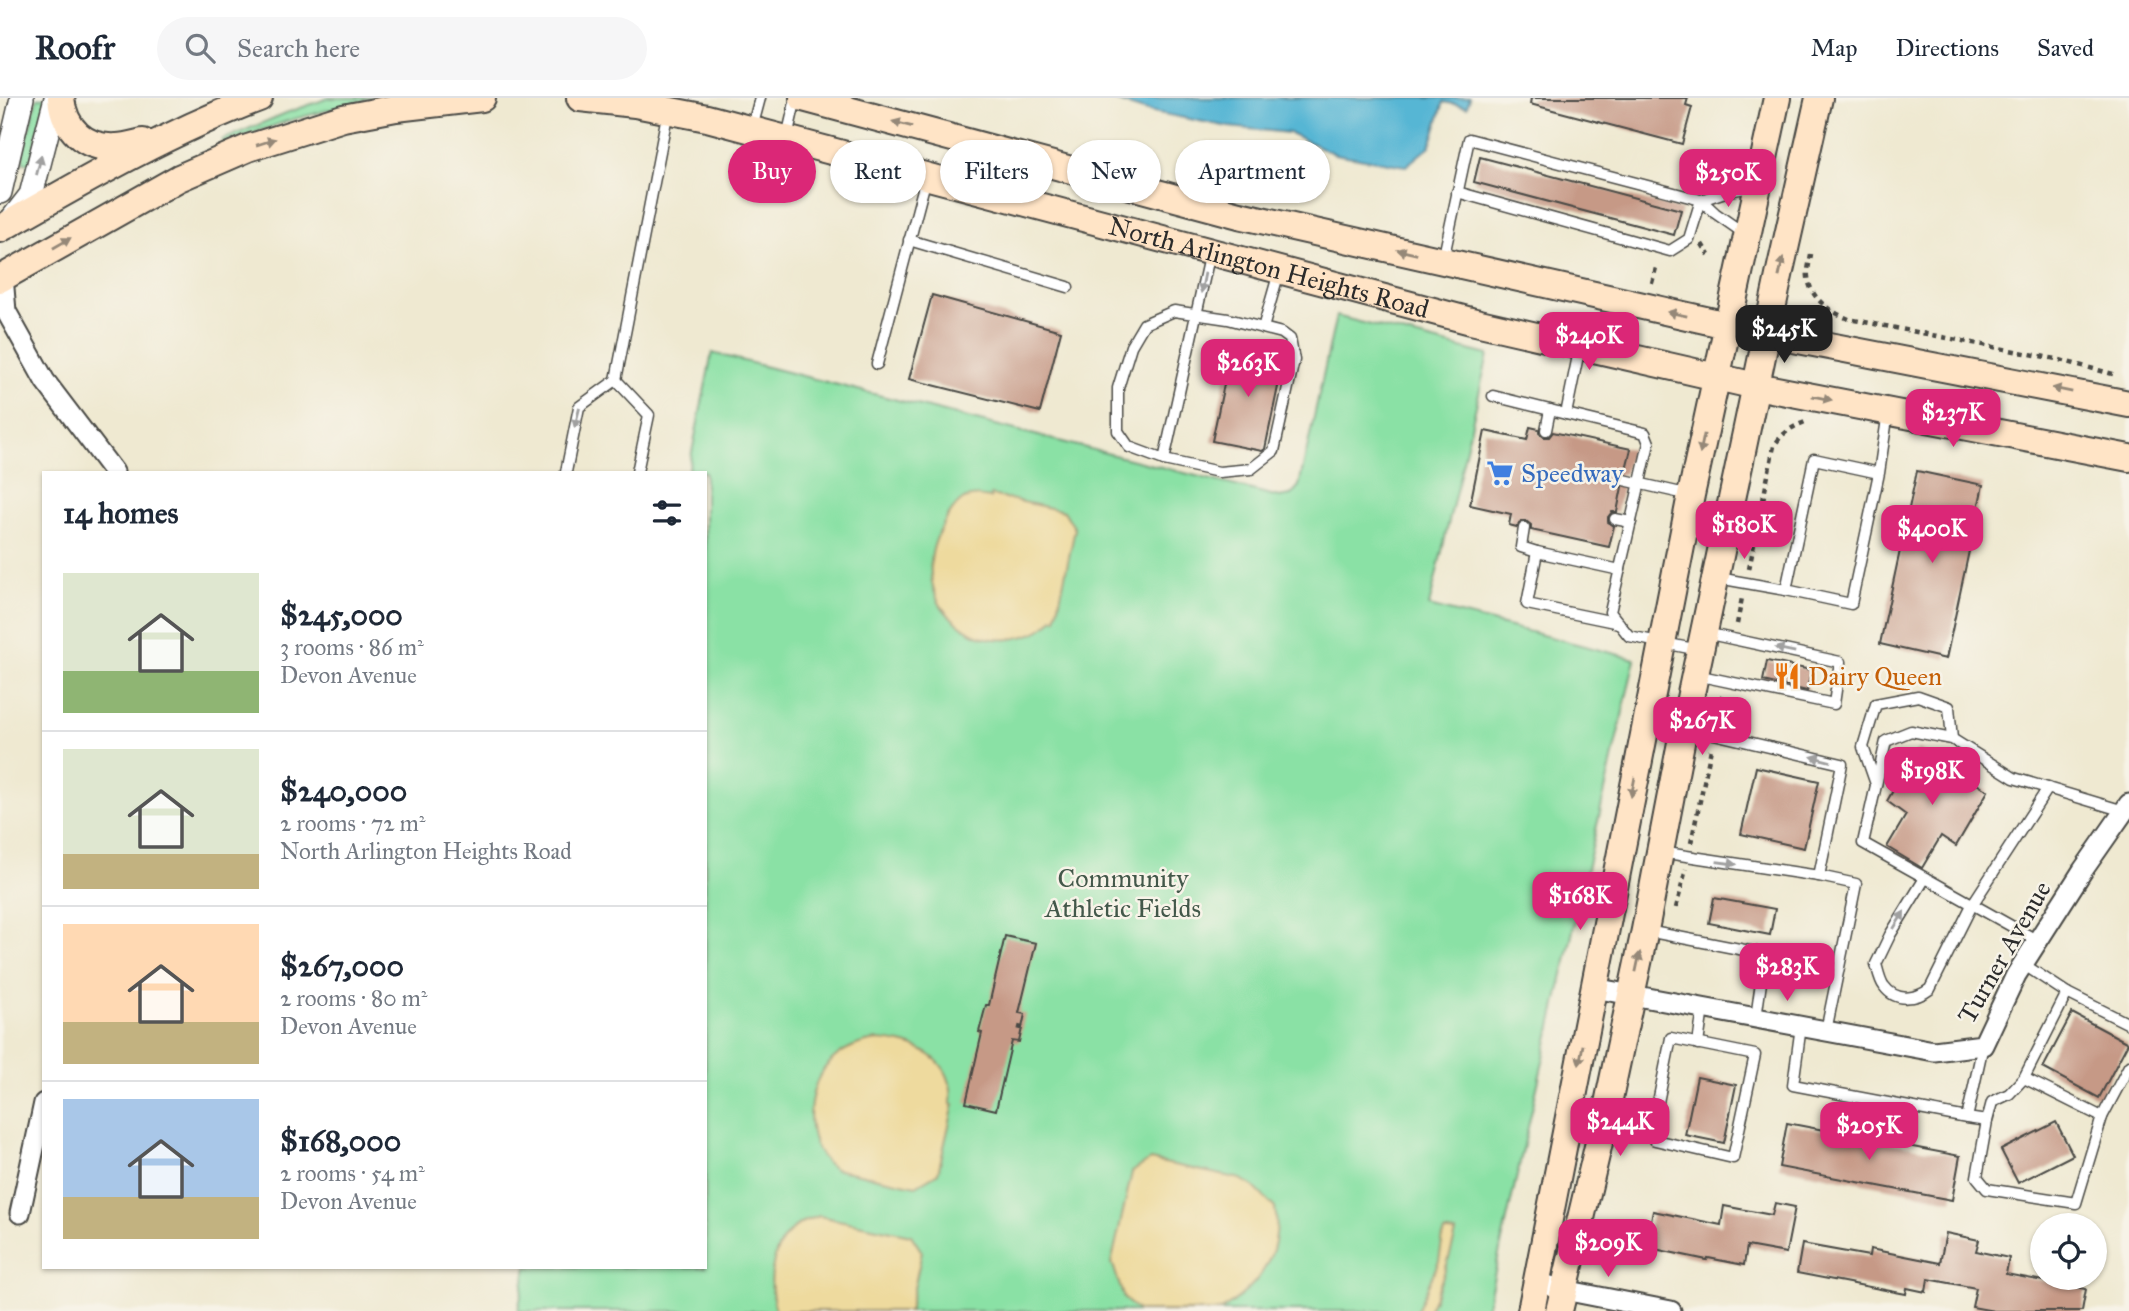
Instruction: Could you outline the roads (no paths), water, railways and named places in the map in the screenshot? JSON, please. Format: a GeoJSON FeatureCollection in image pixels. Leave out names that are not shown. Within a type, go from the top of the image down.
{"type":"FeatureCollection","features":[{"type":"Feature","properties":{"kind":"main road"},"geometry":{"type":"LineString","coordinates":[[59,98],[68,124],[80,137],[100,146],[116,147],[165,138]]}},
{"type":"Feature","properties":{"kind":"main road"},"geometry":{"type":"LineString","coordinates":[[1,278],[3,219],[211,116],[259,98]]}},
{"type":"Feature","properties":{"kind":"main road"},"geometry":{"type":"LineString","coordinates":[[1,278],[178,178],[248,148],[343,118],[396,108],[482,98]]}},
{"type":"Feature","properties":{"kind":"main road","name":"North Arlington Heights Road"},"geometry":{"type":"LineString","coordinates":[[580,98],[668,110],[752,129],[1392,300],[1580,346],[1756,386],[2129,458]]}},
{"type":"Feature","properties":{"kind":"main road","name":"North Arlington Heights Road"},"geometry":{"type":"LineString","coordinates":[[803,98],[1239,215],[1767,334],[2129,404]]}},
{"type":"Feature","properties":{"kind":"main road"},"geometry":{"type":"LineString","coordinates":[[1531,1311],[1691,495],[1777,98]]}},
{"type":"Feature","properties":{"kind":"main road"},"geometry":{"type":"LineString","coordinates":[[1562,1300],[1606,1113],[1684,727],[1819,98]]}},
{"type":"Feature","properties":{"kind":"street"},"geometry":{"type":"LineString","coordinates":[[0,192],[22,98]]}},
{"type":"Feature","properties":{"kind":"street"},"geometry":{"type":"LineString","coordinates":[[3,219],[31,195],[59,98]]}},
{"type":"Feature","properties":{"kind":"street"},"geometry":{"type":"LineString","coordinates":[[1,278],[6,311],[45,381],[113,471]]}},
{"type":"Feature","properties":{"kind":"street","name":"Turner Avenue"},"geometry":{"type":"LineString","coordinates":[[1594,988],[1934,1051],[1983,1045],[2023,964],[2126,808]]}},
{"type":"Feature","properties":{"kind":"street"},"geometry":{"type":"LineString","coordinates":[[20,1213],[42,1112]]}},
{"type":"Feature","properties":{"kind":"street"},"geometry":{"type":"LineString","coordinates":[[1537,1282],[1562,1300],[1671,1311]]}},
{"type":"Feature","properties":{"kind":"lane"},"geometry":{"type":"LineString","coordinates":[[752,129],[760,98]]}},
{"type":"Feature","properties":{"kind":"lane"},"geometry":{"type":"LineString","coordinates":[[786,138],[796,98]]}},
{"type":"Feature","properties":{"kind":"lane"},"geometry":{"type":"LineString","coordinates":[[566,471],[579,407],[616,380],[668,110]]}},
{"type":"Feature","properties":{"kind":"lane"},"geometry":{"type":"LineString","coordinates":[[1443,260],[1469,139],[1701,200],[1747,236]]}},
{"type":"Feature","properties":{"kind":"lane"},"geometry":{"type":"LineString","coordinates":[[877,364],[927,176]]}},
{"type":"Feature","properties":{"kind":"lane"},"geometry":{"type":"LineString","coordinates":[[1701,200],[1758,186]]}},
{"type":"Feature","properties":{"kind":"lane"},"geometry":{"type":"LineString","coordinates":[[1457,192],[1670,251],[1689,239],[1701,200]]}},
{"type":"Feature","properties":{"kind":"lane"},"geometry":{"type":"LineString","coordinates":[[909,240],[1068,287]]}},
{"type":"Feature","properties":{"kind":"lane"},"geometry":{"type":"LineString","coordinates":[[1164,460],[1210,251]]}},
{"type":"Feature","properties":{"kind":"lane"},"geometry":{"type":"LineString","coordinates":[[1263,328],[1280,268]]}},
{"type":"Feature","properties":{"kind":"lane"},"geometry":{"type":"LineString","coordinates":[[1174,311],[1228,319],[1263,328],[1282,333],[1290,339],[1294,352],[1274,451],[1251,469],[1219,472],[1164,460],[1129,447],[1118,431],[1118,388],[1130,346],[1144,324],[1174,311]]}},
{"type":"Feature","properties":{"kind":"lane"},"geometry":{"type":"LineString","coordinates":[[1566,414],[1580,346]]}},
{"type":"Feature","properties":{"kind":"lane"},"geometry":{"type":"LineString","coordinates":[[616,380],[649,415],[637,471]]}},
{"type":"Feature","properties":{"kind":"lane"},"geometry":{"type":"LineString","coordinates":[[1493,396],[1644,433],[1649,443],[1610,612],[1629,636],[1700,653],[1834,704],[1840,662],[1700,653]]}},
{"type":"Feature","properties":{"kind":"lane"},"geometry":{"type":"LineString","coordinates":[[1546,430],[1549,410]]}},
{"type":"Feature","properties":{"kind":"lane"},"geometry":{"type":"LineString","coordinates":[[1716,578],[1851,604],[1889,412]]}},
{"type":"Feature","properties":{"kind":"lane"},"geometry":{"type":"LineString","coordinates":[[1786,590],[1814,459],[1879,473]]}},
{"type":"Feature","properties":{"kind":"lane"},"geometry":{"type":"LineString","coordinates":[[1624,480],[1691,495]]}},
{"type":"Feature","properties":{"kind":"lane"},"geometry":{"type":"LineString","coordinates":[[1615,519],[1631,522]]}},
{"type":"Feature","properties":{"kind":"lane"},"geometry":{"type":"LineString","coordinates":[[1524,528],[1521,547],[1620,570]]}},
{"type":"Feature","properties":{"kind":"lane"},"geometry":{"type":"LineString","coordinates":[[1537,552],[1527,604],[1619,623]]}},
{"type":"Feature","properties":{"kind":"lane"},"geometry":{"type":"LineString","coordinates":[[1876,784],[1863,747],[1876,705],[1918,696],[1950,707],[1952,739]]}},
{"type":"Feature","properties":{"kind":"lane"},"geometry":{"type":"LineString","coordinates":[[1684,727],[1842,764],[1819,876]]}},
{"type":"Feature","properties":{"kind":"lane"},"geometry":{"type":"LineString","coordinates":[[2038,942],[1863,843],[1886,741],[1911,731],[1952,739],[2014,778],[2126,808]]}},
{"type":"Feature","properties":{"kind":"lane"},"geometry":{"type":"LineString","coordinates":[[1925,878],[1890,935],[1876,964],[1884,987],[1900,998],[1919,997],[1930,989],[1972,905],[2048,788]]}},
{"type":"Feature","properties":{"kind":"lane"},"geometry":{"type":"LineString","coordinates":[[1660,852],[1856,884],[1826,1031]]}},
{"type":"Feature","properties":{"kind":"lane"},"geometry":{"type":"LineString","coordinates":[[1645,930],[1765,954],[1756,1018]]}},
{"type":"Feature","properties":{"kind":"lane"},"geometry":{"type":"LineString","coordinates":[[2023,964],[2067,993],[2129,1024]]}},
{"type":"Feature","properties":{"kind":"lane"},"geometry":{"type":"LineString","coordinates":[[2067,993],[2024,1078],[2009,1094],[1992,1102],[1976,1177],[1987,1189],[2076,1203],[2102,1117],[2129,1066]]}},
{"type":"Feature","properties":{"kind":"lane"},"geometry":{"type":"LineString","coordinates":[[1698,1044],[1703,1008]]}},
{"type":"Feature","properties":{"kind":"lane"},"geometry":{"type":"LineString","coordinates":[[1801,1026],[1793,1085],[1987,1121]]}},
{"type":"Feature","properties":{"kind":"lane"},"geometry":{"type":"LineString","coordinates":[[1671,1038],[1755,1055],[1733,1158],[1655,1140],[1654,1122],[1671,1038]]}},
{"type":"Feature","properties":{"kind":"lane"},"geometry":{"type":"LineString","coordinates":[[1967,1118],[1983,1045]]}},
{"type":"Feature","properties":{"kind":"lane"},"geometry":{"type":"LineString","coordinates":[[2024,1078],[2102,1117]]}},
{"type":"Feature","properties":{"kind":"lane"},"geometry":{"type":"LineString","coordinates":[[1606,1113],[1654,1122]]}},
{"type":"Feature","properties":{"kind":"water"},"geometry":{"type":"Polygon","coordinates":[[[1106,98],[1470,98],[1467,107],[1444,102],[1430,146],[1406,166],[1335,154],[1330,152],[1330,140],[1305,140],[1290,133],[1229,127],[1144,110],[1106,98]]]}},
{"type":"Feature","properties":{"kind":"place","name":"Speedway"},"geometry":{"type":"Point","coordinates":[1500,473]}},
{"type":"Feature","properties":{"kind":"place","name":"Dairy Queen"},"geometry":{"type":"Point","coordinates":[1787,676]}},
{"type":"Feature","properties":{"kind":"park label","name":"Community Athletic Fields"},"geometry":{"type":"Point","coordinates":[1123,893]}}]}
